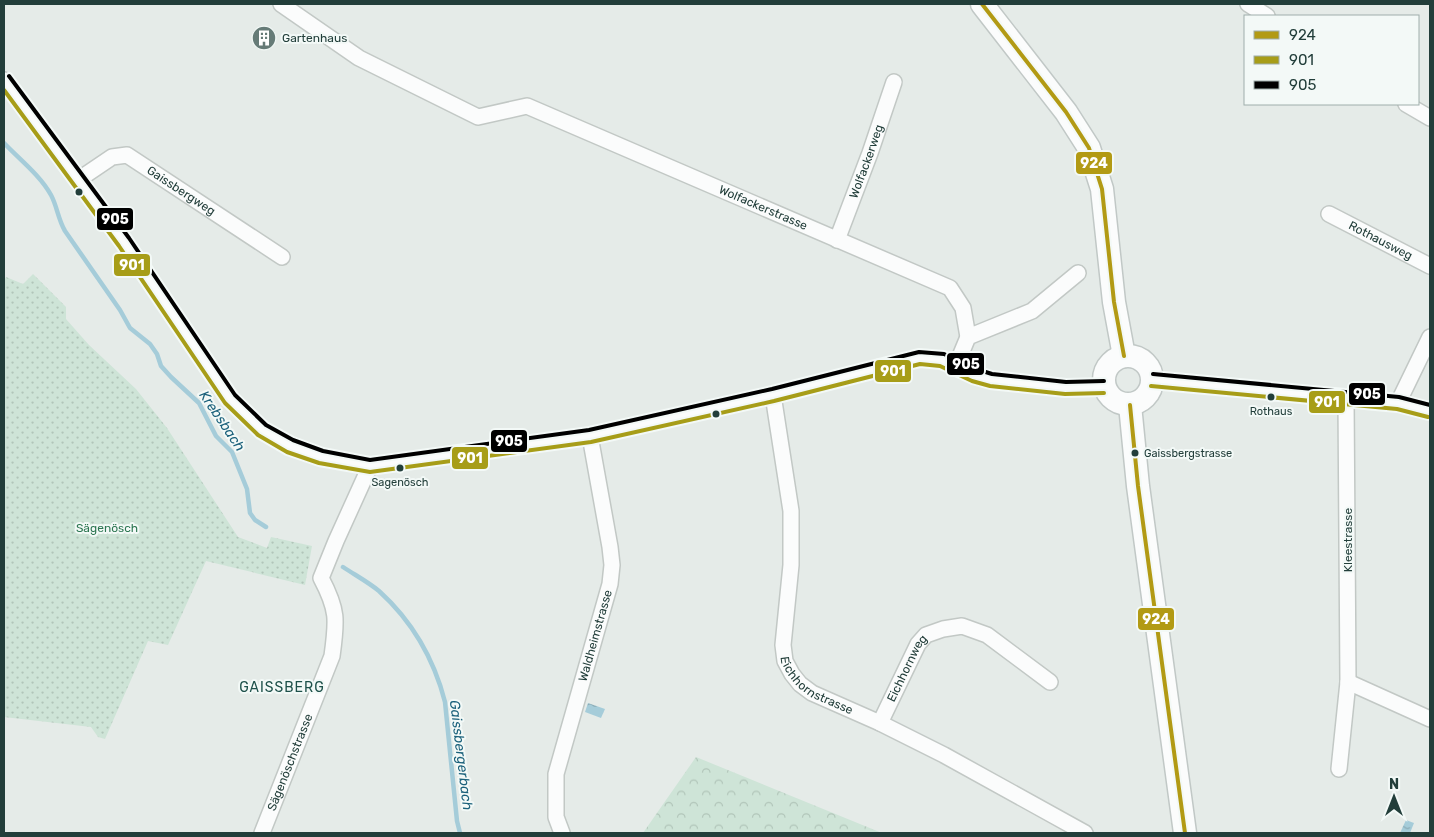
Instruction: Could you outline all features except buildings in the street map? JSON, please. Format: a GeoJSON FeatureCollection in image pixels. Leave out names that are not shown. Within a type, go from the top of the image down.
{"type":"FeatureCollection","features":[{"type":"Feature","properties":{"kind":"street","name":"Wolfackerstrasse"},"geometry":{"type":"LineString","coordinates":[[281,4],[359,58],[478,117],[527,106],[950,288],[963,308],[968,337]]}},
{"type":"Feature","properties":{"kind":"street"},"geometry":{"type":"LineString","coordinates":[[982,4],[1066,112],[1090,148],[1102,189],[1114,302],[1124,356]]}},
{"type":"Feature","properties":{"kind":"street"},"geometry":{"type":"LineString","coordinates":[[1248,4],[1265,15]]}},
{"type":"Feature","properties":{"kind":"street"},"geometry":{"type":"LineString","coordinates":[[4,80],[124,242],[230,399],[262,430],[290,446],[321,456],[370,466],[590,436],[773,395],[920,358],[934,358],[991,380],[1066,388],[1104,387]]}},
{"type":"Feature","properties":{"kind":"street","name":"Wolfackerweg"},"geometry":{"type":"LineString","coordinates":[[837,240],[870,153],[894,82]]}},
{"type":"Feature","properties":{"kind":"street"},"geometry":{"type":"LineString","coordinates":[[1408,105],[1430,118]]}},
{"type":"Feature","properties":{"kind":"street","name":"Gaissbergweg"},"geometry":{"type":"LineString","coordinates":[[78,180],[112,158],[127,155],[282,257]]}},
{"type":"Feature","properties":{"kind":"street","name":"Rothausweg"},"geometry":{"type":"LineString","coordinates":[[1329,214],[1430,266]]}},
{"type":"Feature","properties":{"kind":"street"},"geometry":{"type":"LineString","coordinates":[[956,366],[968,337],[1032,311],[1078,273]]}},
{"type":"Feature","properties":{"kind":"street"},"geometry":{"type":"LineString","coordinates":[[1398,404],[1430,337]]}},
{"type":"Feature","properties":{"kind":"street"},"geometry":{"type":"LineString","coordinates":[[1134,356],[1144,361],[1150,370],[1152,380],[1151,389],[1146,396],[1139,402],[1130,405],[1121,404],[1108,394],[1104,387],[1103,378],[1105,370],[1116,358],[1134,356]]}},
{"type":"Feature","properties":{"kind":"street"},"geometry":{"type":"LineString","coordinates":[[1152,380],[1346,398],[1398,404],[1430,411]]}},
{"type":"Feature","properties":{"kind":"street","name":"Eichhornstrasse"},"geometry":{"type":"LineString","coordinates":[[773,395],[791,511],[791,565],[783,645],[786,661],[792,674],[800,684],[812,693],[880,723],[944,755],[1085,833]]}},
{"type":"Feature","properties":{"kind":"street","name":"Kleestrasse"},"geometry":{"type":"LineString","coordinates":[[1339,769],[1348,682],[1346,398]]}},
{"type":"Feature","properties":{"kind":"street"},"geometry":{"type":"LineString","coordinates":[[1130,405],[1138,486],[1185,833]]}},
{"type":"Feature","properties":{"kind":"street","name":"Waldheimstrasse"},"geometry":{"type":"LineString","coordinates":[[562,833],[556,817],[556,774],[610,584],[612,566],[590,436]]}},
{"type":"Feature","properties":{"kind":"street","name":"Sägenöschstrasse"},"geometry":{"type":"LineString","coordinates":[[262,833],[332,656],[337,625],[332,599],[321,578],[370,466]]}},
{"type":"Feature","properties":{"kind":"street","name":"Eichhornweg"},"geometry":{"type":"LineString","coordinates":[[880,723],[918,644],[926,635],[943,629],[962,626],[986,635],[1050,682]]}},
{"type":"Feature","properties":{"kind":"street"},"geometry":{"type":"LineString","coordinates":[[1348,682],[1430,720]]}},
{"type":"Feature","properties":{"kind":"green space","name":"Sägenösch"},"geometry":{"type":"Polygon","coordinates":[[[33,274],[66,307],[66,319],[89,345],[136,389],[167,428],[238,537],[267,548],[271,537],[312,546],[305,585],[206,561],[168,645],[148,641],[105,739],[98,737],[91,727],[4,717],[4,281],[6,277],[23,284],[33,274]]]}},
{"type":"Feature","properties":{"kind":"green space"},"geometry":{"type":"Polygon","coordinates":[[[696,757],[882,833],[643,833],[696,757]]]}},
{"type":"Feature","properties":{"kind":"water"},"geometry":{"type":"Polygon","coordinates":[[[588,703],[605,709],[601,718],[585,712],[588,703]]]}},
{"type":"Feature","properties":{"kind":"water"},"geometry":{"type":"Polygon","coordinates":[[[1406,820],[1414,823],[1410,833],[1400,833],[1406,820]]]}},
{"type":"Feature","properties":{"kind":"waterway","name":"Krebsbach"},"geometry":{"type":"LineString","coordinates":[[4,143],[35,174],[46,188],[53,199],[65,231],[120,310],[130,328],[150,344],[157,354],[161,366],[199,403],[216,436],[232,452],[247,489],[250,513],[255,520],[266,527]]}},
{"type":"Feature","properties":{"kind":"waterway","name":"Gaissbergerbach"},"geometry":{"type":"LineString","coordinates":[[343,567],[379,591],[402,615],[420,642],[435,671],[445,702],[457,821],[460,833]]}},
{"type":"Feature","properties":{"kind":"transit line","name":"924"},"geometry":{"type":"LineString","coordinates":[[982,4],[1066,112],[1089,148],[1102,189],[1114,302],[1124,356]]}},
{"type":"Feature","properties":{"kind":"transit line","name":"905"},"geometry":{"type":"LineString","coordinates":[[9,76],[129,238],[235,395],[266,425],[293,440],[323,451],[370,460],[589,430],[772,389],[919,352],[944,354],[976,369],[992,374],[1066,382],[1104,381]]}},
{"type":"Feature","properties":{"kind":"transit line","name":"901"},"geometry":{"type":"LineString","coordinates":[[4,90],[119,246],[225,403],[258,435],[287,452],[319,463],[370,472],[591,442],[774,401],[920,364],[940,366],[972,381],[990,386],[1065,394],[1104,393]]}},
{"type":"Feature","properties":{"kind":"transit line","name":"905"},"geometry":{"type":"LineString","coordinates":[[1153,374],[1399,397],[1430,405]]}},
{"type":"Feature","properties":{"kind":"transit line","name":"901"},"geometry":{"type":"LineString","coordinates":[[1151,386],[1397,409],[1428,417]]}},
{"type":"Feature","properties":{"kind":"transit line","name":"924"},"geometry":{"type":"LineString","coordinates":[[1130,405],[1138,486],[1185,833]]}},
{"type":"Feature","properties":{"kind":"place","name":"Gartenhaus"},"geometry":{"type":"Point","coordinates":[264,38]}},
{"type":"Feature","properties":{"kind":"place","name":"Rothaus"},"geometry":{"type":"Point","coordinates":[1271,397]}},
{"type":"Feature","properties":{"kind":"place","name":"Gaissbergstrasse"},"geometry":{"type":"Point","coordinates":[1135,453]}},
{"type":"Feature","properties":{"kind":"place","name":"Sagenösch"},"geometry":{"type":"Point","coordinates":[400,468]}},
{"type":"Feature","properties":{"kind":"district","name":"GAISSBERG"},"geometry":{"type":"Point","coordinates":[282,687]}}]}
